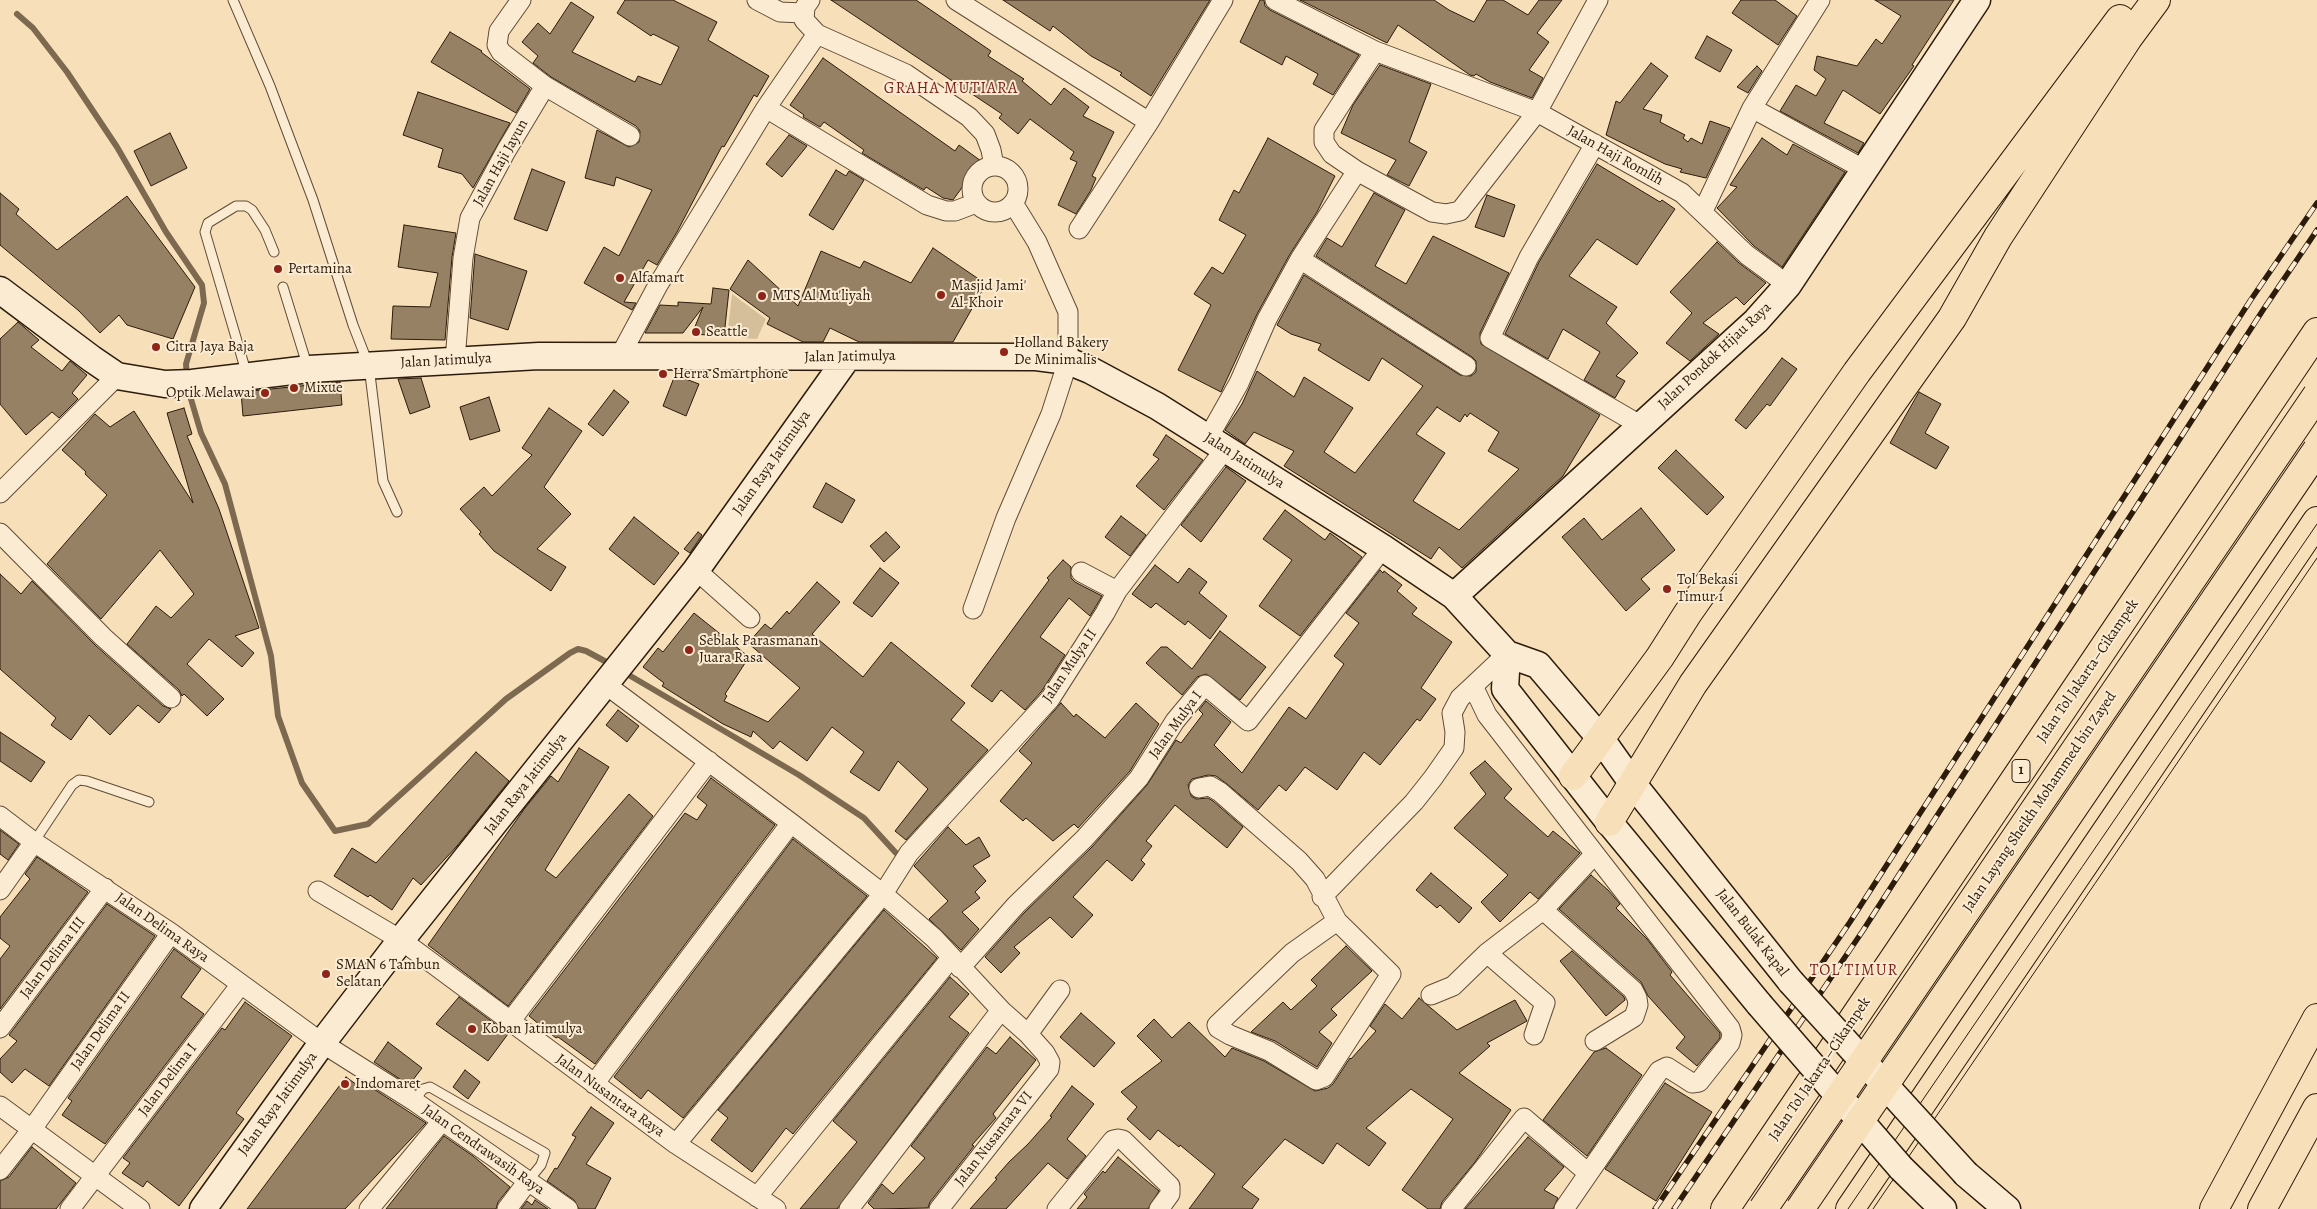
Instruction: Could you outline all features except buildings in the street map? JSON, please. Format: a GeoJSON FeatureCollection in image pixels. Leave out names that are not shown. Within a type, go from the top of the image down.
{"type":"FeatureCollection","features":[{"type":"Feature","properties":{"kind":"highway"},"geometry":{"type":"LineString","coordinates":[[1574,776],[1660,657],[1688,613],[1857,372],[2135,0]]}},
{"type":"Feature","properties":{"kind":"highway"},"geometry":{"type":"LineString","coordinates":[[1609,822],[1693,684],[1952,318],[1998,237],[2128,38],[2156,0]]}},
{"type":"Feature","properties":{"kind":"highway","name":"Jalan Tol Jakarta–Cikampek"},"geometry":{"type":"LineString","coordinates":[[1725,1209],[2317,332]]}},
{"type":"Feature","properties":{"kind":"highway","name":"Jalan Layang Sheikh Mohammed bin Zayed"},"geometry":{"type":"LineString","coordinates":[[1763,1209],[2317,395]]}},
{"type":"Feature","properties":{"kind":"highway","name":"Jalan Layang Sheikh Mohammed bin Zayed"},"geometry":{"type":"LineString","coordinates":[[1800,1209],[2317,450]]}},
{"type":"Feature","properties":{"kind":"highway"},"geometry":{"type":"LineString","coordinates":[[1850,1209],[2061,901],[2317,521]]}},
{"type":"Feature","properties":{"kind":"highway"},"geometry":{"type":"LineString","coordinates":[[2061,901],[2087,876],[2317,554]]}},
{"type":"Feature","properties":{"kind":"highway"},"geometry":{"type":"LineString","coordinates":[[1660,657],[1693,684]]}},
{"type":"Feature","properties":{"kind":"highway"},"geometry":{"type":"LineString","coordinates":[[2214,1209],[2317,1018]]}},
{"type":"Feature","properties":{"kind":"highway"},"geometry":{"type":"LineString","coordinates":[[2262,1209],[2317,1108]]}},
{"type":"Feature","properties":{"kind":"main road","name":"Jalan Pondok Hijau Raya"},"geometry":{"type":"LineString","coordinates":[[1454,596],[1756,321],[1788,285],[1977,0]]}},
{"type":"Feature","properties":{"kind":"main road","name":"Jalan Jatimulya"},"geometry":{"type":"LineString","coordinates":[[0,290],[117,376],[166,384],[248,378],[309,369],[539,356],[1036,357],[1068,361],[1116,384],[1216,443],[1383,548],[1454,596]]}},
{"type":"Feature","properties":{"kind":"main road","name":"Jalan Raya Jatimulya"},"geometry":{"type":"LineString","coordinates":[[203,1209],[322,1043],[401,940],[696,570],[846,358]]}},
{"type":"Feature","properties":{"kind":"main road","name":"Jalan Bulak Kapal"},"geometry":{"type":"LineString","coordinates":[[1454,596],[1508,654],[1538,665],[1601,739],[1633,784],[1791,982],[1966,1174],[2007,1209]]}},
{"type":"Feature","properties":{"kind":"main road"},"geometry":{"type":"LineString","coordinates":[[1508,654],[1506,689],[1609,822],[1759,1004],[1901,1168],[1943,1209]]}},
{"type":"Feature","properties":{"kind":"street"},"geometry":{"type":"LineString","coordinates":[[521,0],[499,31],[496,45],[501,52],[545,86],[630,136]]}},
{"type":"Feature","properties":{"kind":"street"},"geometry":{"type":"LineString","coordinates":[[757,0],[780,12],[807,6],[804,20],[818,34],[906,74],[969,118],[985,134],[994,166]]}},
{"type":"Feature","properties":{"kind":"street"},"geometry":{"type":"LineString","coordinates":[[956,0],[1149,122]]}},
{"type":"Feature","properties":{"kind":"street"},"geometry":{"type":"LineString","coordinates":[[1079,229],[1149,122],[1224,0]]}},
{"type":"Feature","properties":{"kind":"street","name":"Jalan Haji Romlih"},"geometry":{"type":"LineString","coordinates":[[1275,0],[1375,51],[1536,112],[1595,144],[1682,193],[1747,255],[1788,285]]}},
{"type":"Feature","properties":{"kind":"street"},"geometry":{"type":"LineString","coordinates":[[1375,51],[1324,130],[1324,142],[1332,154],[1357,171],[1432,212],[1446,214],[1460,211],[1536,112],[1598,0]]}},
{"type":"Feature","properties":{"kind":"street"},"geometry":{"type":"LineString","coordinates":[[1703,211],[1752,108],[1820,0]]}},
{"type":"Feature","properties":{"kind":"street"},"geometry":{"type":"LineString","coordinates":[[620,356],[658,285],[766,108],[818,34]]}},
{"type":"Feature","properties":{"kind":"street","name":"Jalan Haji Jayun"},"geometry":{"type":"LineString","coordinates":[[455,361],[463,258],[470,218],[506,151],[545,86]]}},
{"type":"Feature","properties":{"kind":"street"},"geometry":{"type":"LineString","coordinates":[[766,108],[927,205],[946,211],[955,211],[976,203]]}},
{"type":"Feature","properties":{"kind":"street"},"geometry":{"type":"LineString","coordinates":[[1752,108],[1865,170]]}},
{"type":"Feature","properties":{"kind":"street"},"geometry":{"type":"LineString","coordinates":[[1595,144],[1529,257],[1490,338],[1640,425]]}},
{"type":"Feature","properties":{"kind":"street"},"geometry":{"type":"LineString","coordinates":[[994,166],[1010,172],[1015,178],[1018,187],[1013,203],[999,212],[990,212],[976,203],[972,195],[972,185],[976,175],[984,169],[994,166]]}},
{"type":"Feature","properties":{"kind":"street","name":"Jalan Mulya II"},"geometry":{"type":"LineString","coordinates":[[676,1144],[883,894],[909,854],[1050,699],[1106,613],[1117,591],[1216,443],[1239,383],[1267,319],[1300,259],[1357,171]]}},
{"type":"Feature","properties":{"kind":"street"},"geometry":{"type":"LineString","coordinates":[[973,608],[1006,518],[1051,414],[1068,361],[1068,312],[1037,242],[1013,203]]}},
{"type":"Feature","properties":{"kind":"street"},"geometry":{"type":"LineString","coordinates":[[1300,259],[1466,366]]}},
{"type":"Feature","properties":{"kind":"street"},"geometry":{"type":"LineString","coordinates":[[0,493],[117,376]]}},
{"type":"Feature","properties":{"kind":"street"},"geometry":{"type":"LineString","coordinates":[[0,533],[103,637],[170,698]]}},
{"type":"Feature","properties":{"kind":"street","name":"Jalan Mulya I"},"geometry":{"type":"LineString","coordinates":[[956,963],[1084,839],[1139,778],[1175,721],[1205,685],[1248,720],[1383,548]]}},
{"type":"Feature","properties":{"kind":"street"},"geometry":{"type":"LineString","coordinates":[[696,570],[750,618]]}},
{"type":"Feature","properties":{"kind":"street"},"geometry":{"type":"LineString","coordinates":[[1081,572],[1117,591]]}},
{"type":"Feature","properties":{"kind":"street"},"geometry":{"type":"LineString","coordinates":[[1322,897],[1414,802],[1433,778],[1454,748],[1452,713],[1460,698],[1508,654]]}},
{"type":"Feature","properties":{"kind":"street"},"geometry":{"type":"LineString","coordinates":[[608,681],[883,894],[934,938],[1001,1010],[1028,1034],[1060,990]]}},
{"type":"Feature","properties":{"kind":"street"},"geometry":{"type":"LineString","coordinates":[[1473,686],[1487,715],[1730,1028],[1732,1034],[1730,1043],[1699,1082],[1692,1083],[1667,1067],[1659,1071],[1564,1209]]}},
{"type":"Feature","properties":{"kind":"street"},"geometry":{"type":"LineString","coordinates":[[509,1023],[709,761]]}},
{"type":"Feature","properties":{"kind":"street"},"geometry":{"type":"LineString","coordinates":[[1199,788],[1210,786],[1220,792],[1299,861],[1315,879],[1322,897],[1337,921],[1391,974],[1324,1077],[1316,1080],[1269,1051],[1230,1034],[1218,1028],[1217,1025],[1292,953],[1337,921]]}},
{"type":"Feature","properties":{"kind":"street","name":"Jalan Delima Raya"},"geometry":{"type":"LineString","coordinates":[[0,816],[34,842],[171,933],[322,1043]]}},
{"type":"Feature","properties":{"kind":"street"},"geometry":{"type":"LineString","coordinates":[[594,1084],[791,823]]}},
{"type":"Feature","properties":{"kind":"street"},"geometry":{"type":"LineString","coordinates":[[0,890],[34,842]]}},
{"type":"Feature","properties":{"kind":"street"},"geometry":{"type":"LineString","coordinates":[[1431,995],[1453,986],[1487,953],[1543,910],[1594,855]]}},
{"type":"Feature","properties":{"kind":"street","name":"Jalan Delima III"},"geometry":{"type":"LineString","coordinates":[[0,1028],[105,888]]}},
{"type":"Feature","properties":{"kind":"street","name":"Jalan Nusantara Raya"},"geometry":{"type":"LineString","coordinates":[[318,891],[401,940],[509,1023],[676,1144],[776,1209]]}},
{"type":"Feature","properties":{"kind":"street"},"geometry":{"type":"LineString","coordinates":[[1543,910],[1632,990],[1637,998],[1638,1005],[1634,1017],[1595,1041]]}},
{"type":"Feature","properties":{"kind":"street","name":"Jalan Delima II"},"geometry":{"type":"LineString","coordinates":[[0,1170],[32,1129],[171,933]]}},
{"type":"Feature","properties":{"kind":"street"},"geometry":{"type":"LineString","coordinates":[[1487,953],[1545,1003],[1534,1034]]}},
{"type":"Feature","properties":{"kind":"street"},"geometry":{"type":"LineString","coordinates":[[757,1197],[956,963]]}},
{"type":"Feature","properties":{"kind":"street","name":"Jalan Delima I"},"geometry":{"type":"LineString","coordinates":[[70,1209],[241,984]]}},
{"type":"Feature","properties":{"kind":"street"},"geometry":{"type":"LineString","coordinates":[[849,1209],[1001,1010]]}},
{"type":"Feature","properties":{"kind":"street","name":"Jalan Nusantara VI"},"geometry":{"type":"LineString","coordinates":[[939,1209],[1049,1070],[1050,1062],[1045,1053],[1028,1034]]}},
{"type":"Feature","properties":{"kind":"street","name":"Jalan Cendrawasih Raya"},"geometry":{"type":"LineString","coordinates":[[322,1043],[414,1101],[568,1209]]}},
{"type":"Feature","properties":{"kind":"street"},"geometry":{"type":"LineString","coordinates":[[0,1106],[140,1209]]}},
{"type":"Feature","properties":{"kind":"street"},"geometry":{"type":"LineString","coordinates":[[1451,1209],[1524,1118],[1588,1172]]}},
{"type":"Feature","properties":{"kind":"street"},"geometry":{"type":"LineString","coordinates":[[369,1209],[442,1121]]}},
{"type":"Feature","properties":{"kind":"street"},"geometry":{"type":"LineString","coordinates":[[1057,1209],[1113,1140],[1122,1140],[1170,1186],[1170,1194],[1159,1209]]}},
{"type":"Feature","properties":{"kind":"street"},"geometry":{"type":"LineString","coordinates":[[507,1209],[528,1181]]}},
{"type":"Feature","properties":{"kind":"lane"},"geometry":{"type":"LineString","coordinates":[[233,0],[270,86],[313,200],[353,325],[369,366],[383,481],[397,512]]}},
{"type":"Feature","properties":{"kind":"lane"},"geometry":{"type":"LineString","coordinates":[[248,378],[205,232],[208,223],[236,206],[246,206],[256,216],[274,252]]}},
{"type":"Feature","properties":{"kind":"lane"},"geometry":{"type":"LineString","coordinates":[[283,287],[309,369]]}},
{"type":"Feature","properties":{"kind":"lane"},"geometry":{"type":"LineString","coordinates":[[34,842],[72,786],[79,780],[149,802]]}},
{"type":"Feature","properties":{"kind":"lane"},"geometry":{"type":"LineString","coordinates":[[414,1101],[423,1089],[430,1088],[545,1153],[541,1165],[528,1181]]}},
{"type":"Feature","properties":{"kind":"shaded area"},"geometry":{"type":"Polygon","coordinates":[[[732,294],[766,319],[757,339],[727,337],[732,294]]]}},
{"type":"Feature","properties":{"kind":"waterway"},"geometry":{"type":"LineString","coordinates":[[17,14],[33,28],[67,72],[117,147],[166,232],[202,285],[204,303],[186,364],[187,377]]}},
{"type":"Feature","properties":{"kind":"waterway"},"geometry":{"type":"LineString","coordinates":[[188,389],[201,433],[225,484],[271,656],[278,716],[302,783],[335,831],[368,824],[506,699],[570,653],[578,649],[586,651],[612,665]]}},
{"type":"Feature","properties":{"kind":"waterway"},"geometry":{"type":"LineString","coordinates":[[622,671],[799,775],[864,818],[896,853]]}},
{"type":"Feature","properties":{"kind":"tram line"},"geometry":{"type":"LineString","coordinates":[[1848,1209],[2317,524]]}},
{"type":"Feature","properties":{"kind":"tram line"},"geometry":{"type":"LineString","coordinates":[[1873,1209],[2317,558]]}},
{"type":"Feature","properties":{"kind":"railway"},"geometry":{"type":"LineString","coordinates":[[1655,1209],[1850,922],[2250,301],[2317,203]]}},
{"type":"Feature","properties":{"kind":"railway"},"geometry":{"type":"LineString","coordinates":[[1674,1209],[1862,932],[2263,310],[2317,230]]}},
{"type":"Feature","properties":{"kind":"place","name":"Pertamina"},"geometry":{"type":"Point","coordinates":[278,269]}},
{"type":"Feature","properties":{"kind":"place","name":"Alfamart"},"geometry":{"type":"Point","coordinates":[620,278]}},
{"type":"Feature","properties":{"kind":"place","name":"Masjid Jami' Al-Khoir"},"geometry":{"type":"Point","coordinates":[941,295]}},
{"type":"Feature","properties":{"kind":"place","name":"MTS Al Mu'liyah"},"geometry":{"type":"Point","coordinates":[762,296]}},
{"type":"Feature","properties":{"kind":"place","name":"Seattle"},"geometry":{"type":"Point","coordinates":[696,332]}},
{"type":"Feature","properties":{"kind":"place","name":"Citra Jaya Baja"},"geometry":{"type":"Point","coordinates":[156,347]}},
{"type":"Feature","properties":{"kind":"place","name":"Holland Bakery De Minimalis"},"geometry":{"type":"Point","coordinates":[1004,352]}},
{"type":"Feature","properties":{"kind":"place","name":"Herra Smartphone"},"geometry":{"type":"Point","coordinates":[663,374]}},
{"type":"Feature","properties":{"kind":"place","name":"Mixue"},"geometry":{"type":"Point","coordinates":[294,388]}},
{"type":"Feature","properties":{"kind":"place","name":"Optik Melawai"},"geometry":{"type":"Point","coordinates":[265,393]}},
{"type":"Feature","properties":{"kind":"place","name":"Tol Bekasi Timur 1"},"geometry":{"type":"Point","coordinates":[1667,589]}},
{"type":"Feature","properties":{"kind":"place","name":"Seblak Parasmanan Juara Rasa"},"geometry":{"type":"Point","coordinates":[689,650]}},
{"type":"Feature","properties":{"kind":"place","name":"SMAN 6 Tambun Selatan"},"geometry":{"type":"Point","coordinates":[326,974]}},
{"type":"Feature","properties":{"kind":"place","name":"Koban Jatimulya"},"geometry":{"type":"Point","coordinates":[472,1029]}},
{"type":"Feature","properties":{"kind":"place","name":"Indomaret"},"geometry":{"type":"Point","coordinates":[345,1084]}},
{"type":"Feature","properties":{"kind":"district","name":"GRAHA MUTIARA"},"geometry":{"type":"Point","coordinates":[951,89]}},
{"type":"Feature","properties":{"kind":"district","name":"TOL TIMUR"},"geometry":{"type":"Point","coordinates":[1854,971]}}]}
